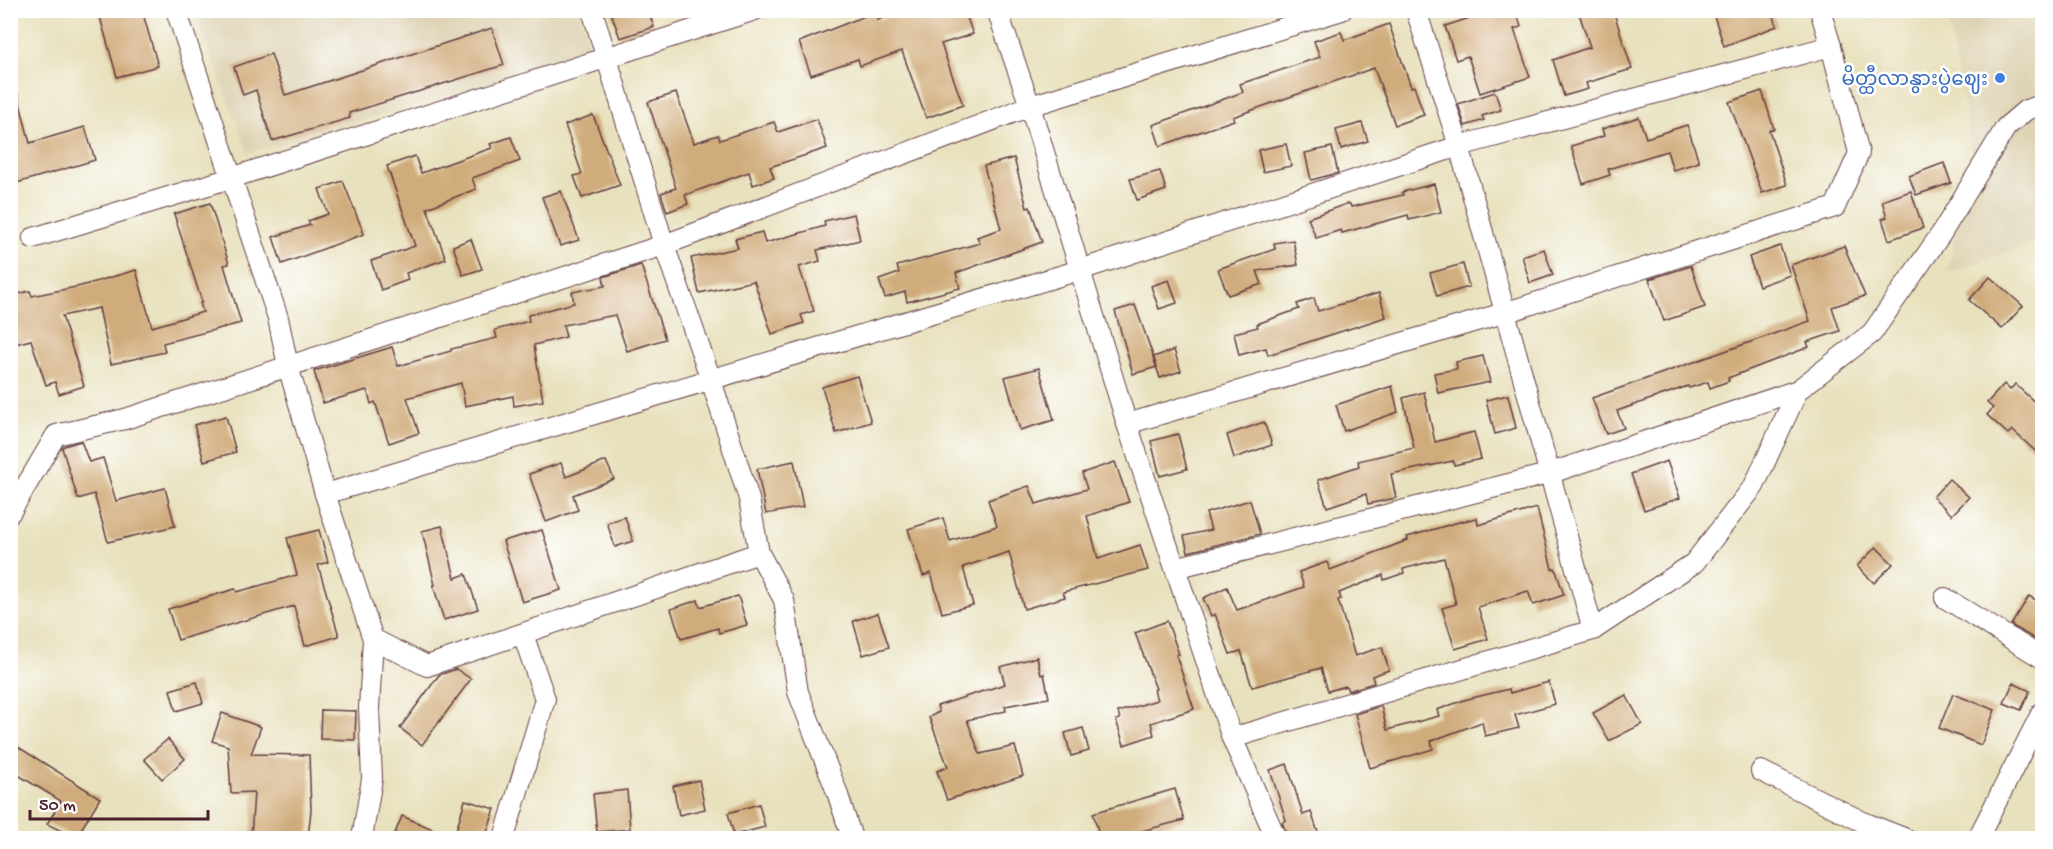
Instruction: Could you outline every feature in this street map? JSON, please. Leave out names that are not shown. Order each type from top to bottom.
[{"type":"street","points":[[176,10],[278,318],[288,366],[325,494],[373,639],[369,708],[372,779],[362,838]]},
{"type":"street","points":[[592,10],[664,245],[711,380],[748,499],[759,553],[784,600],[798,692],[837,792],[852,838]]},
{"type":"street","points":[[33,238],[231,178],[755,10]]},
{"type":"street","points":[[997,10],[1030,106],[1127,424],[1174,568],[1232,738],[1276,838]]},
{"type":"street","points":[[10,513],[56,435],[125,419],[664,245],[1030,106],[1342,10]]},
{"type":"street","points":[[1416,10],[1459,146],[1507,312],[1548,474],[1593,630]]},
{"type":"street","points":[[1127,424],[1507,312],[1835,207],[1859,153],[1820,10]]},
{"type":"street","points":[[325,494],[1080,270],[1459,146],[1831,46]]},
{"type":"street","points":[[1174,568],[1548,474],[1798,390],[1872,333],[1941,234],[2006,127],[2026,110],[2043,105]]},
{"type":"street","points":[[1232,738],[1593,630],[1694,563],[1754,486],[1798,390]]},
{"type":"street","points":[[373,639],[427,666],[759,553]]},
{"type":"street","points":[[1945,598],[2043,658]]},
{"type":"street","points":[[504,838],[545,699],[523,634]]},
{"type":"street","points":[[1978,838],[2043,712]]},
{"type":"street","points":[[1761,771],[1863,822],[1904,838]]},
{"type":"shaded area","points":[[194,11],[579,11],[591,55],[248,153]]},
{"type":"shaded area","name":"မိတ္ထီလာနွားပွဲဈေး","points":[[1946,11],[2042,11],[2042,239],[1948,273],[1971,145]]},
{"type":"building","points":[[98,10],[142,10],[158,66],[117,77]]},
{"type":"building","points":[[610,10],[648,10],[654,27],[620,38]]},
{"type":"building","points":[[905,10],[964,10],[973,34],[941,44],[963,105],[926,118],[902,51],[860,66],[858,59],[811,75],[799,42],[875,12],[878,20]]},
{"type":"building","points":[[1494,10],[1516,10],[1521,27],[1514,29],[1530,77],[1480,93],[1468,56],[1456,60],[1445,26]]},
{"type":"building","points":[[1578,10],[1613,10],[1632,69],[1586,83],[1588,89],[1564,96],[1553,60],[1590,47]]},
{"type":"building","points":[[1732,10],[1772,10],[1777,26],[1724,46],[1714,16]]},
{"type":"building","points":[[1389,24],[1411,87],[1414,86],[1424,115],[1395,125],[1374,68],[1233,117],[1234,120],[1160,146],[1153,125],[1243,92],[1240,84],[1320,57],[1314,41],[1341,32],[1344,40]]},
{"type":"building","points":[[492,28],[504,65],[349,113],[350,118],[272,141],[256,90],[243,95],[234,67],[271,54],[285,95]]},
{"type":"building","points":[[1762,91],[1774,129],[1769,130],[1787,185],[1762,193],[1729,102]]},
{"type":"building","points":[[17,92],[30,143],[85,127],[95,160],[10,185],[10,93]]},
{"type":"building","points":[[1495,92],[1501,110],[1482,116],[1484,120],[1465,126],[1458,104]]},
{"type":"building","points":[[676,93],[694,143],[718,135],[720,140],[774,122],[778,132],[817,119],[827,148],[770,167],[774,178],[753,185],[749,172],[685,195],[688,204],[667,212],[661,193],[676,188],[648,102]]},
{"type":"building","points":[[593,115],[620,185],[582,198],[574,176],[582,174],[565,125]]},
{"type":"building","points":[[1639,117],[1646,138],[1687,125],[1699,162],[1673,170],[1667,151],[1608,169],[1610,175],[1583,184],[1571,146],[1604,136],[1602,129]]},
{"type":"building","points":[[1362,123],[1368,141],[1341,149],[1336,130]]},
{"type":"building","points":[[511,137],[520,161],[472,178],[476,189],[427,208],[446,259],[406,273],[408,280],[381,290],[371,261],[415,246],[387,166],[415,156],[421,173],[492,148],[490,144]]},
{"type":"building","points":[[1286,144],[1291,166],[1263,172],[1258,150]]},
{"type":"building","points":[[1332,147],[1338,173],[1311,180],[1305,153]]},
{"type":"building","points":[[1014,158],[1027,208],[1030,207],[1042,242],[956,273],[960,288],[907,302],[905,292],[885,298],[879,280],[899,273],[897,266],[980,243],[977,237],[1001,229],[984,166]]},
{"type":"building","points":[[1944,163],[1951,183],[1916,195],[1909,176]]},
{"type":"building","points":[[1160,171],[1166,190],[1137,200],[1130,179]]},
{"type":"building","points":[[343,181],[364,234],[282,264],[273,237],[310,225],[308,221],[328,214],[319,189]]},
{"type":"building","points":[[1434,184],[1441,212],[1409,220],[1408,215],[1316,238],[1308,218],[1346,204],[1350,204],[1351,207],[1403,195],[1402,192]]},
{"type":"building","points":[[561,191],[579,240],[560,246],[542,197]]},
{"type":"building","points":[[1911,191],[1923,228],[1889,240],[1882,219],[1887,217],[1882,201]]},
{"type":"building","points":[[210,203],[229,264],[224,265],[241,323],[163,343],[165,352],[111,364],[99,308],[62,316],[84,386],[59,394],[55,382],[46,385],[31,340],[15,344],[10,328],[10,296],[30,291],[32,296],[81,286],[136,270],[152,327],[203,312],[200,303],[202,302],[174,214]]},
{"type":"building","points":[[854,214],[860,240],[817,250],[820,261],[799,267],[814,311],[801,315],[804,323],[772,334],[754,281],[699,293],[691,258],[738,248],[735,239],[762,232],[765,243],[825,226],[824,221]]},
{"type":"building","points":[[471,239],[482,269],[463,275],[453,246]]},
{"type":"building","points":[[1293,240],[1298,265],[1257,271],[1262,284],[1228,295],[1218,269],[1275,249],[1274,243]]},
{"type":"building","points":[[1780,246],[1790,275],[1759,286],[1749,257]]},
{"type":"building","points":[[1844,246],[1865,296],[1832,307],[1840,331],[1807,342],[1809,347],[1728,378],[1729,381],[1710,388],[1708,382],[1689,388],[1688,386],[1617,411],[1624,428],[1606,434],[1592,398],[1810,321],[1791,265]]},
{"type":"building","points":[[1544,249],[1553,275],[1530,283],[1522,256]]},
{"type":"building","points":[[1463,264],[1469,287],[1437,296],[1430,273]]},
{"type":"building","points":[[641,265],[665,339],[627,351],[615,315],[563,325],[566,337],[534,345],[543,401],[514,406],[513,396],[465,406],[461,383],[407,398],[419,433],[389,443],[375,402],[371,404],[367,390],[323,403],[314,371],[392,347],[398,366],[451,351],[451,349],[497,338],[495,330],[529,321],[528,315],[574,303],[572,292],[605,286],[603,277]]},
{"type":"building","points":[[1691,266],[1705,307],[1664,321],[1649,279]]},
{"type":"building","points":[[1990,277],[2023,306],[2002,329],[1969,300]]},
{"type":"building","points":[[1169,280],[1177,303],[1159,309],[1151,286]]},
{"type":"building","points":[[1379,293],[1386,317],[1268,355],[1266,348],[1239,355],[1234,333],[1258,327],[1257,324],[1299,309],[1297,304],[1314,298],[1318,311]]},
{"type":"building","points":[[1135,305],[1157,367],[1133,374],[1115,311]]},
{"type":"building","points":[[1174,350],[1181,371],[1160,378],[1153,357]]},
{"type":"building","points":[[1483,356],[1490,382],[1438,393],[1434,373],[1457,369],[1456,362]]},
{"type":"building","points":[[1039,368],[1054,420],[1020,430],[1005,377]]},
{"type":"building","points":[[857,376],[871,422],[836,433],[822,387]]},
{"type":"building","points":[[2004,384],[2010,390],[2015,384],[2043,410],[2043,458],[2012,430],[2008,434],[1987,415],[1993,408],[1987,403]]},
{"type":"building","points":[[1392,386],[1398,412],[1344,431],[1336,405]]},
{"type":"building","points":[[1424,392],[1435,442],[1474,432],[1481,459],[1454,465],[1453,461],[1391,474],[1396,498],[1368,504],[1366,494],[1327,507],[1318,480],[1359,466],[1358,461],[1414,448],[1403,398]]},
{"type":"building","points":[[1508,395],[1516,428],[1495,434],[1486,400]]},
{"type":"building","points":[[226,416],[236,452],[204,461],[194,425]]},
{"type":"building","points":[[1264,422],[1272,445],[1234,458],[1227,435]]},
{"type":"building","points":[[1178,434],[1187,469],[1160,476],[1151,441]]},
{"type":"building","points":[[81,441],[89,462],[103,458],[116,501],[165,488],[175,526],[108,542],[94,494],[78,499],[62,448]]},
{"type":"building","points":[[606,461],[614,479],[573,495],[578,510],[546,522],[529,474],[561,463],[566,477]]},
{"type":"building","points":[[794,461],[803,507],[766,514],[757,469]]},
{"type":"building","points":[[1667,461],[1680,498],[1644,510],[1631,474]]},
{"type":"building","points":[[1115,462],[1129,502],[1087,516],[1098,559],[1140,545],[1148,570],[1063,592],[1065,597],[1024,609],[1009,552],[963,567],[973,605],[942,613],[931,573],[923,576],[908,529],[943,518],[950,541],[997,526],[988,500],[1029,486],[1036,504],[1087,489],[1082,473]]},
{"type":"building","points":[[1949,479],[1969,497],[1952,515],[1933,497]]},
{"type":"building","points":[[1250,500],[1260,534],[1188,552],[1184,536],[1211,530],[1206,513]]},
{"type":"building","points":[[1537,508],[1552,569],[1555,568],[1564,595],[1533,605],[1528,591],[1478,607],[1488,639],[1455,649],[1442,608],[1456,604],[1444,558],[1403,569],[1404,573],[1384,580],[1383,575],[1339,593],[1341,599],[1338,600],[1355,656],[1382,647],[1389,670],[1372,676],[1374,683],[1348,691],[1346,686],[1328,691],[1321,668],[1252,687],[1241,651],[1230,654],[1215,614],[1211,616],[1203,598],[1227,587],[1237,610],[1304,587],[1299,572],[1327,562],[1330,570],[1408,540],[1407,537],[1477,518],[1478,525]]},
{"type":"building","points":[[625,517],[633,541],[615,547],[607,523]]},
{"type":"building","points":[[442,526],[455,578],[466,574],[478,609],[444,620],[433,585],[435,585],[422,531]]},
{"type":"building","points":[[319,530],[328,562],[318,565],[339,636],[305,646],[294,606],[178,640],[168,609],[235,589],[237,592],[297,575],[287,538]]},
{"type":"building","points":[[542,530],[561,590],[522,602],[503,541]]},
{"type":"building","points":[[1876,547],[1893,564],[1874,583],[1857,566]]},
{"type":"building","points":[[738,596],[747,625],[719,633],[718,628],[681,639],[671,609],[698,600],[700,607]]},
{"type":"building","points":[[2029,596],[2043,604],[2043,644],[2011,625]]},
{"type":"building","points":[[878,613],[889,647],[863,655],[853,621]]},
{"type":"building","points":[[1167,621],[1194,709],[1151,723],[1154,735],[1124,745],[1116,720],[1120,719],[1118,712],[1157,700],[1154,690],[1156,689],[1135,633]]},
{"type":"building","points":[[1037,657],[1041,675],[1044,674],[1049,698],[1005,706],[1006,711],[967,720],[980,754],[1015,746],[1023,776],[947,800],[937,771],[948,767],[929,717],[939,712],[937,706],[1005,684],[1000,667]]},
{"type":"building","points":[[456,669],[471,679],[422,745],[400,728],[439,675]]},
{"type":"building","points":[[197,682],[203,703],[176,711],[170,690]]},
{"type":"building","points":[[1549,682],[1555,704],[1515,715],[1519,728],[1485,736],[1482,722],[1431,741],[1433,749],[1370,768],[1355,714],[1381,706],[1387,730],[1439,716],[1437,710],[1464,700],[1509,689],[1510,693]]},
{"type":"building","points":[[2013,683],[2030,691],[2021,710],[2004,703]]},
{"type":"building","points":[[1953,694],[1995,710],[1981,745],[1939,728]]},
{"type":"building","points":[[1626,695],[1642,724],[1609,741],[1593,713]]},
{"type":"building","points":[[321,710],[356,711],[355,740],[320,739]]},
{"type":"building","points":[[222,713],[261,727],[251,754],[309,755],[311,810],[308,838],[251,838],[254,792],[231,793],[228,746],[212,741]]},
{"type":"building","points":[[1083,728],[1089,751],[1071,756],[1065,733]]},
{"type":"building","points":[[168,739],[185,759],[162,779],[144,759]]},
{"type":"building","points":[[10,742],[100,798],[76,838],[47,824],[61,801],[10,770]]},
{"type":"building","points":[[1287,764],[1303,815],[1311,812],[1320,838],[1288,838],[1282,822],[1286,820],[1270,770]]},
{"type":"building","points":[[699,780],[705,809],[679,815],[673,786]]},
{"type":"building","points":[[1175,789],[1184,820],[1134,833],[1136,838],[1100,838],[1093,813]]},
{"type":"building","points":[[627,790],[630,829],[597,832],[593,794]]},
{"type":"building","points":[[465,800],[495,809],[485,838],[454,838]]},
{"type":"building","points":[[759,804],[765,827],[734,835],[728,813]]},
{"type":"building","points":[[402,816],[454,838],[393,838]]},
{"type":"place","name":"မိတ္ထီလာနွားပွဲဈေး","points":[[2000,78]]}]
